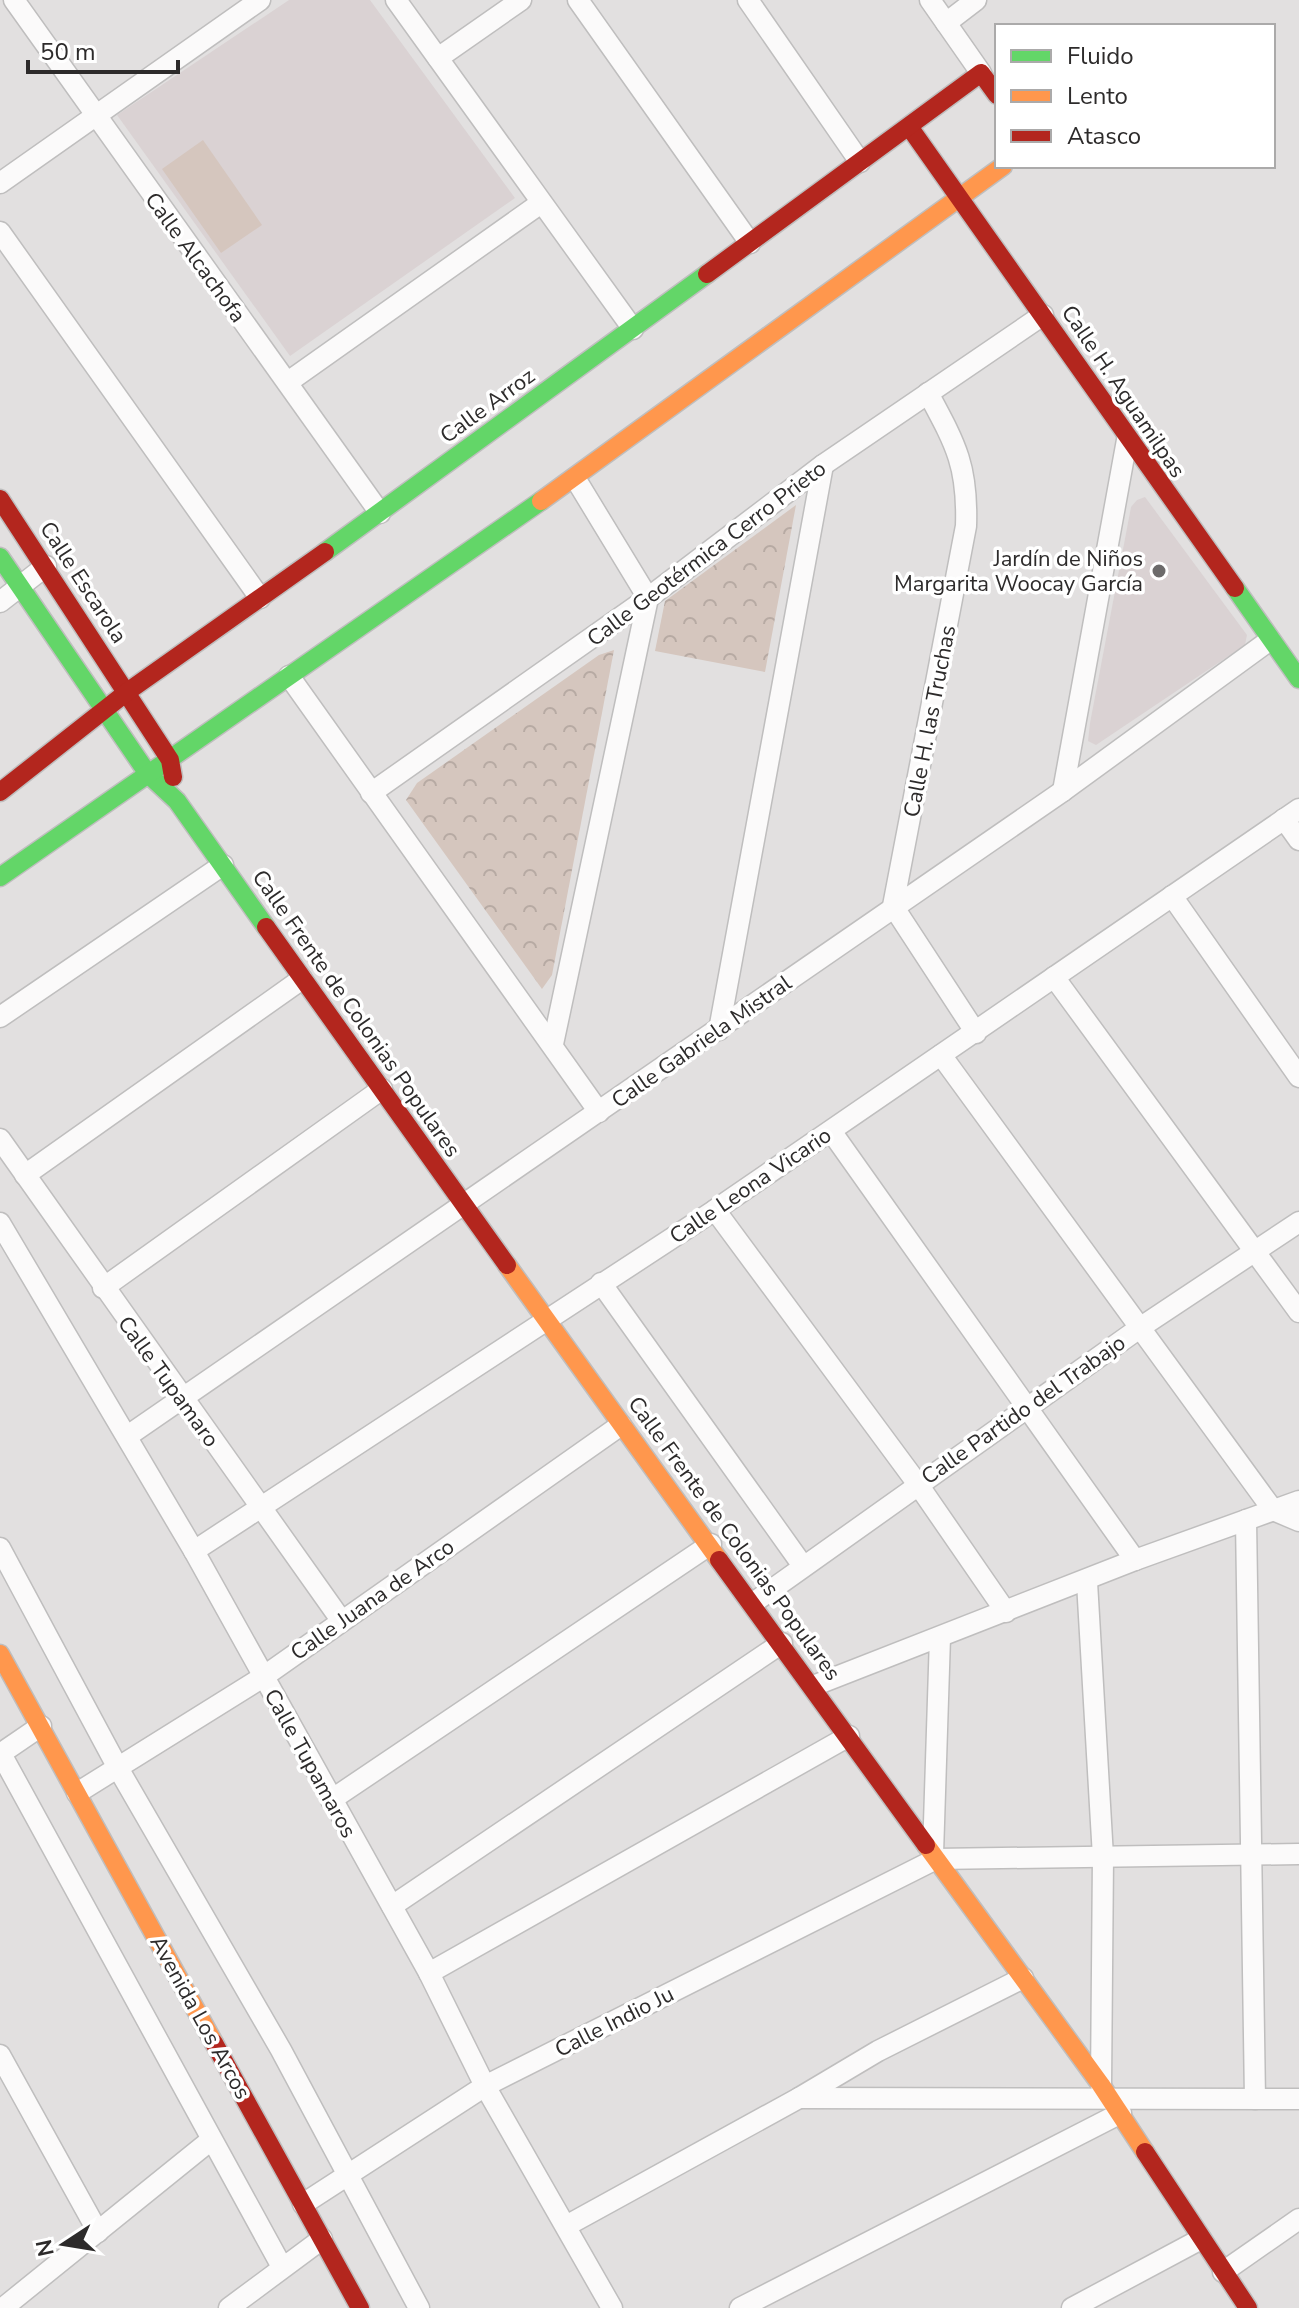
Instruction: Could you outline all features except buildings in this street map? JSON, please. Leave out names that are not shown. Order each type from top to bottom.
[{"type":"street","name":"Calle Alcachofa","points":[[14,0],[94,117],[380,513]]},
{"type":"street","points":[[0,183],[260,0]]},
{"type":"street","points":[[396,0],[633,329]]},
{"type":"street","points":[[438,58],[521,0]]},
{"type":"street","points":[[578,0],[750,243]]},
{"type":"street","points":[[748,0],[860,162]]},
{"type":"street","points":[[930,0],[995,92]]},
{"type":"street","points":[[946,23],[976,0]]},
{"type":"street","name":"Calle Arroz","points":[[0,792],[127,692],[380,513],[910,128],[981,73]]},
{"type":"street","name":"Calle H. Aguamilpas","points":[[910,128],[1043,315],[1127,440],[1299,679]]},
{"type":"street","points":[[0,877],[575,478],[961,200],[1001,168]]},
{"type":"street","points":[[288,382],[541,203]]},
{"type":"street","points":[[0,232],[260,598]]},
{"type":"street","name":"Calle Geotérmica Cerro Prieto","points":[[371,793],[648,598],[823,465],[1043,315]]},
{"type":"street","name":"Calle H. las Truchas","points":[[893,906],[966,526],[968,488],[962,461],[928,393]]},
{"type":"street","points":[[1063,791],[1127,440]]},
{"type":"street","points":[[719,1030],[823,465]]},
{"type":"street","points":[[553,1044],[648,598],[575,478]]},
{"type":"street","name":"Calle Escarola","points":[[0,499],[127,692]]},
{"type":"street","points":[[0,557],[105,709]]},
{"type":"street","points":[[0,602],[46,566]]},
{"type":"street","name":"Calle Gabriela Mistral","points":[[129,1435],[1063,791],[1270,640]]},
{"type":"street","points":[[289,676],[599,1112]]},
{"type":"street","name":"Calle Frente de Colonias Populares","points":[[127,692],[170,760],[177,801]]},
{"type":"street","name":"Calle Frente de Colonias Populares","points":[[105,709],[148,774],[177,801],[621,1425],[711,1544],[1112,2100],[1248,2308]]},
{"type":"street","points":[[1292,814],[1299,840]]},
{"type":"street","name":"Calle Leona Vicario","points":[[194,1551],[547,1317],[715,1210],[1292,814]]},
{"type":"street","points":[[0,1017],[223,865]]},
{"type":"street","points":[[1172,896],[1299,1077]]},
{"type":"street","points":[[893,906],[976,1033]]},
{"type":"street","points":[[1054,977],[1299,1312]]},
{"type":"street","points":[[25,1175],[302,979]]},
{"type":"street","points":[[941,1055],[1273,1510]]},
{"type":"street","points":[[103,1288],[382,1089]]},
{"type":"street","points":[[831,1131],[1135,1560]]},
{"type":"street","name":"Calle Tupamaro","points":[[0,1139],[182,1400],[341,1620]]},
{"type":"street","points":[[715,1210],[917,1483],[1006,1612]]},
{"type":"street","name":"Calle Partido del Trabajo","points":[[753,1603],[1027,1406],[1299,1222]]},
{"type":"street","name":"Calle Tupamaros","points":[[0,1223],[129,1435],[429,1973],[485,2086],[612,2308]]},
{"type":"street","points":[[601,1283],[803,1566]]},
{"type":"street","name":"Calle Juana de Arco","points":[[77,1793],[263,1677],[621,1425]]},
{"type":"street","points":[[813,1686],[1087,1582],[1135,1560],[1273,1510],[1298,1506]]},
{"type":"street","points":[[1246,1520],[1255,2099]]},
{"type":"street","points":[[331,1800],[711,1544]]},
{"type":"street","points":[[0,1548],[118,1768],[281,2050],[419,2308]]},
{"type":"street","points":[[1087,1582],[1103,1857],[1112,2100]]},
{"type":"street","points":[[940,1637],[934,1857],[1299,1854]]},
{"type":"street","points":[[392,1906],[782,1643]]},
{"type":"street","name":"Avenida Los Arcos","points":[[0,1654],[360,2308]]},
{"type":"street","points":[[41,1726],[0,1753],[282,2267]]},
{"type":"street","points":[[429,1973],[849,1736]]},
{"type":"street","name":"Calle Indio Ju","points":[[303,2204],[485,2086],[934,1857]]},
{"type":"street","points":[[566,2226],[878,2051],[1023,1978]]},
{"type":"street","points":[[0,2055],[98,2232]]},
{"type":"street","points":[[799,2098],[1299,2099]]},
{"type":"street","points":[[740,2308],[1112,2100]]},
{"type":"street","points":[[3,2308],[211,2140]]},
{"type":"street","points":[[1223,2272],[1299,2219]]},
{"type":"street","points":[[229,2308],[322,2239]]},
{"type":"street","points":[[1072,2308],[1201,2239]]},
{"type":"shaded area","points":[[289,0],[370,0],[515,198],[290,356],[117,115]]},
{"type":"shaded area","name":"Jardín de Niños Margarita Woocay García","points":[[1145,497],[1247,635],[1245,645],[1096,745],[1088,741],[1090,723],[1131,507]]},
{"type":"green space","points":[[203,140],[262,225],[221,253],[162,169]]},
{"type":"green space","points":[[796,505],[765,672],[655,651],[665,601]]},
{"type":"green space","points":[[614,650],[552,975],[542,989],[406,800],[417,783],[599,655]]},
{"type":"traffic: fast","points":[[325,552],[707,274]]},
{"type":"traffic: fast","points":[[0,877],[541,501]]},
{"type":"traffic: fast","points":[[0,557],[148,774],[177,801],[266,927]]},
{"type":"traffic: fast","points":[[1235,588],[1299,679]]},
{"type":"traffic: slow","points":[[541,501],[1000,168]]},
{"type":"traffic: slow","points":[[507,1265],[719,1560]]},
{"type":"traffic: slow","points":[[0,1654],[214,2043]]},
{"type":"traffic: slow","points":[[926,1845],[1101,2085],[1145,2152]]},
{"type":"traffic: jam","points":[[707,274],[981,73],[995,92]]},
{"type":"traffic: jam","points":[[910,128],[1235,588]]},
{"type":"traffic: jam","points":[[0,499],[170,760],[173,777]]},
{"type":"traffic: jam","points":[[0,792],[127,692],[325,552]]},
{"type":"traffic: jam","points":[[266,927],[507,1265]]},
{"type":"traffic: jam","points":[[719,1560],[926,1845]]},
{"type":"traffic: jam","points":[[214,2043],[360,2308]]},
{"type":"traffic: jam","points":[[1145,2152],[1248,2308]]},
{"type":"place","name":"Jardín de Niños Margarita Woocay García","points":[[1159,571]]}]
